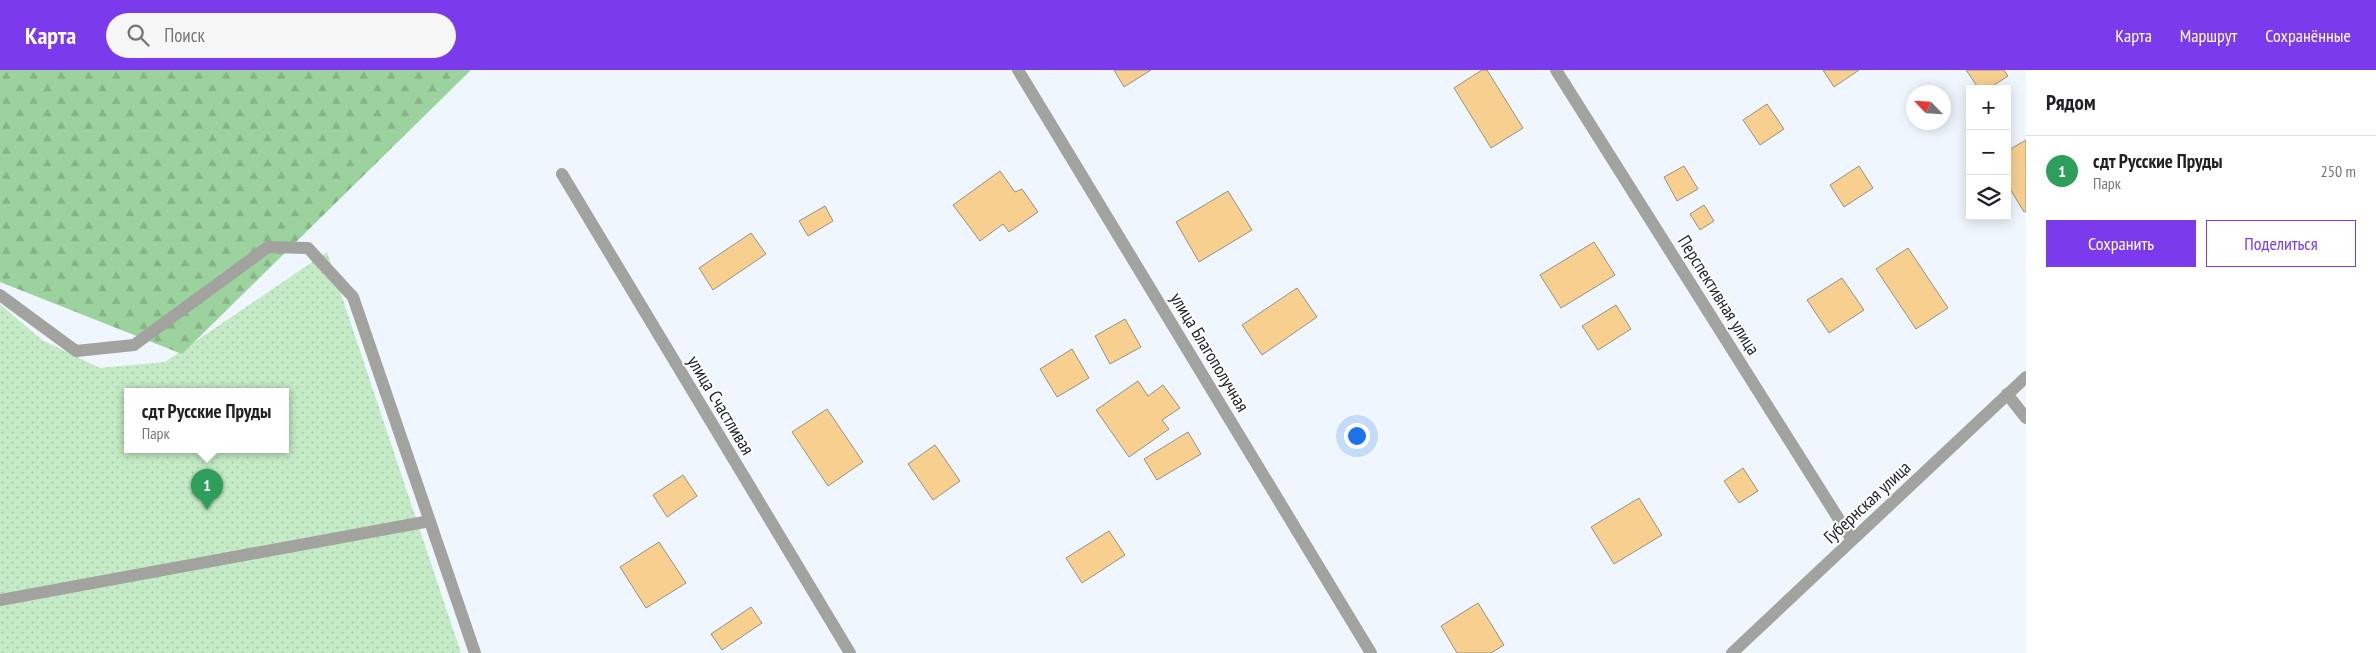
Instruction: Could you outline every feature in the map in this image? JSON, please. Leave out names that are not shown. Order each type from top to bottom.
[{"type":"street","name":"улица Благополучная","points":[[1018,70],[1371,653]]},
{"type":"street","name":"Перспективная улица","points":[[1556,70],[1852,540]]},
{"type":"street","name":"улица Счастливая","points":[[562,174],[850,653]]},
{"type":"street","points":[[0,295],[76,351],[134,344],[268,248],[308,248],[353,297],[475,653]]},
{"type":"street","name":"Губернская улица","points":[[1732,653],[2026,377]]},
{"type":"street","points":[[2008,394],[2026,418]]},
{"type":"street","points":[[0,600],[430,521]]},
{"type":"green space","points":[[0,70],[471,70],[182,354],[0,282]]},
{"type":"green space","points":[[327,252],[461,653],[0,653],[0,304],[42,340],[100,368],[165,362]]},
{"type":"building","points":[[1114,70],[1151,70],[1124,87]]},
{"type":"building","points":[[1482,70],[1487,70],[1523,128],[1491,148],[1454,88]]},
{"type":"building","points":[[1823,70],[1859,70],[1834,87]]},
{"type":"building","points":[[1966,70],[2004,70],[2008,76],[1994,85],[1976,85]]},
{"type":"building","points":[[1767,104],[1784,129],[1760,145],[1743,120]]},
{"type":"building","points":[[2026,140],[2026,211],[2024,212],[2011,191],[2011,149]]},
{"type":"building","points":[[1684,166],[1698,189],[1677,201],[1664,177]]},
{"type":"building","points":[[1859,166],[1873,188],[1844,207],[1830,185]]},
{"type":"building","points":[[1000,171],[1015,192],[1022,189],[1038,212],[1009,232],[1003,224],[980,241],[953,205]]},
{"type":"building","points":[[1228,191],[1252,230],[1199,262],[1176,222]]},
{"type":"building","points":[[1704,205],[1714,221],[1700,230],[1690,214]]},
{"type":"building","points":[[825,206],[833,221],[808,236],[799,221]]},
{"type":"building","points":[[751,233],[766,254],[713,290],[699,268]]},
{"type":"building","points":[[1594,242],[1615,275],[1561,308],[1540,275]]},
{"type":"building","points":[[1908,248],[1948,308],[1916,329],[1876,269]]},
{"type":"building","points":[[1842,278],[1864,310],[1829,333],[1807,300]]},
{"type":"building","points":[[1297,288],[1317,317],[1262,355],[1242,325]]},
{"type":"building","points":[[1616,305],[1631,329],[1598,350],[1582,326]]},
{"type":"building","points":[[1125,319],[1141,347],[1110,364],[1095,336]]},
{"type":"building","points":[[1072,349],[1089,378],[1057,397],[1040,369]]},
{"type":"building","points":[[1138,381],[1148,396],[1163,385],[1180,408],[1162,420],[1169,429],[1129,457],[1096,410]]},
{"type":"building","points":[[827,409],[863,462],[828,486],[792,432]]},
{"type":"building","points":[[1188,432],[1201,454],[1157,480],[1144,459]]},
{"type":"building","points":[[935,445],[960,481],[933,500],[908,464]]},
{"type":"building","points":[[1743,468],[1758,491],[1739,503],[1724,481]]},
{"type":"building","points":[[683,475],[697,496],[667,517],[653,495]]},
{"type":"building","points":[[1639,498],[1662,535],[1614,564],[1591,527]]},
{"type":"building","points":[[1109,531],[1125,555],[1082,583],[1066,558]]},
{"type":"building","points":[[659,542],[686,583],[646,608],[620,567]]},
{"type":"building","points":[[1478,603],[1504,645],[1491,653],[1457,653],[1441,626]]},
{"type":"building","points":[[751,607],[762,623],[722,650],[711,634]]},
{"type":"place","name":"сдт Русские Пруды","points":[[207,510]]}]
